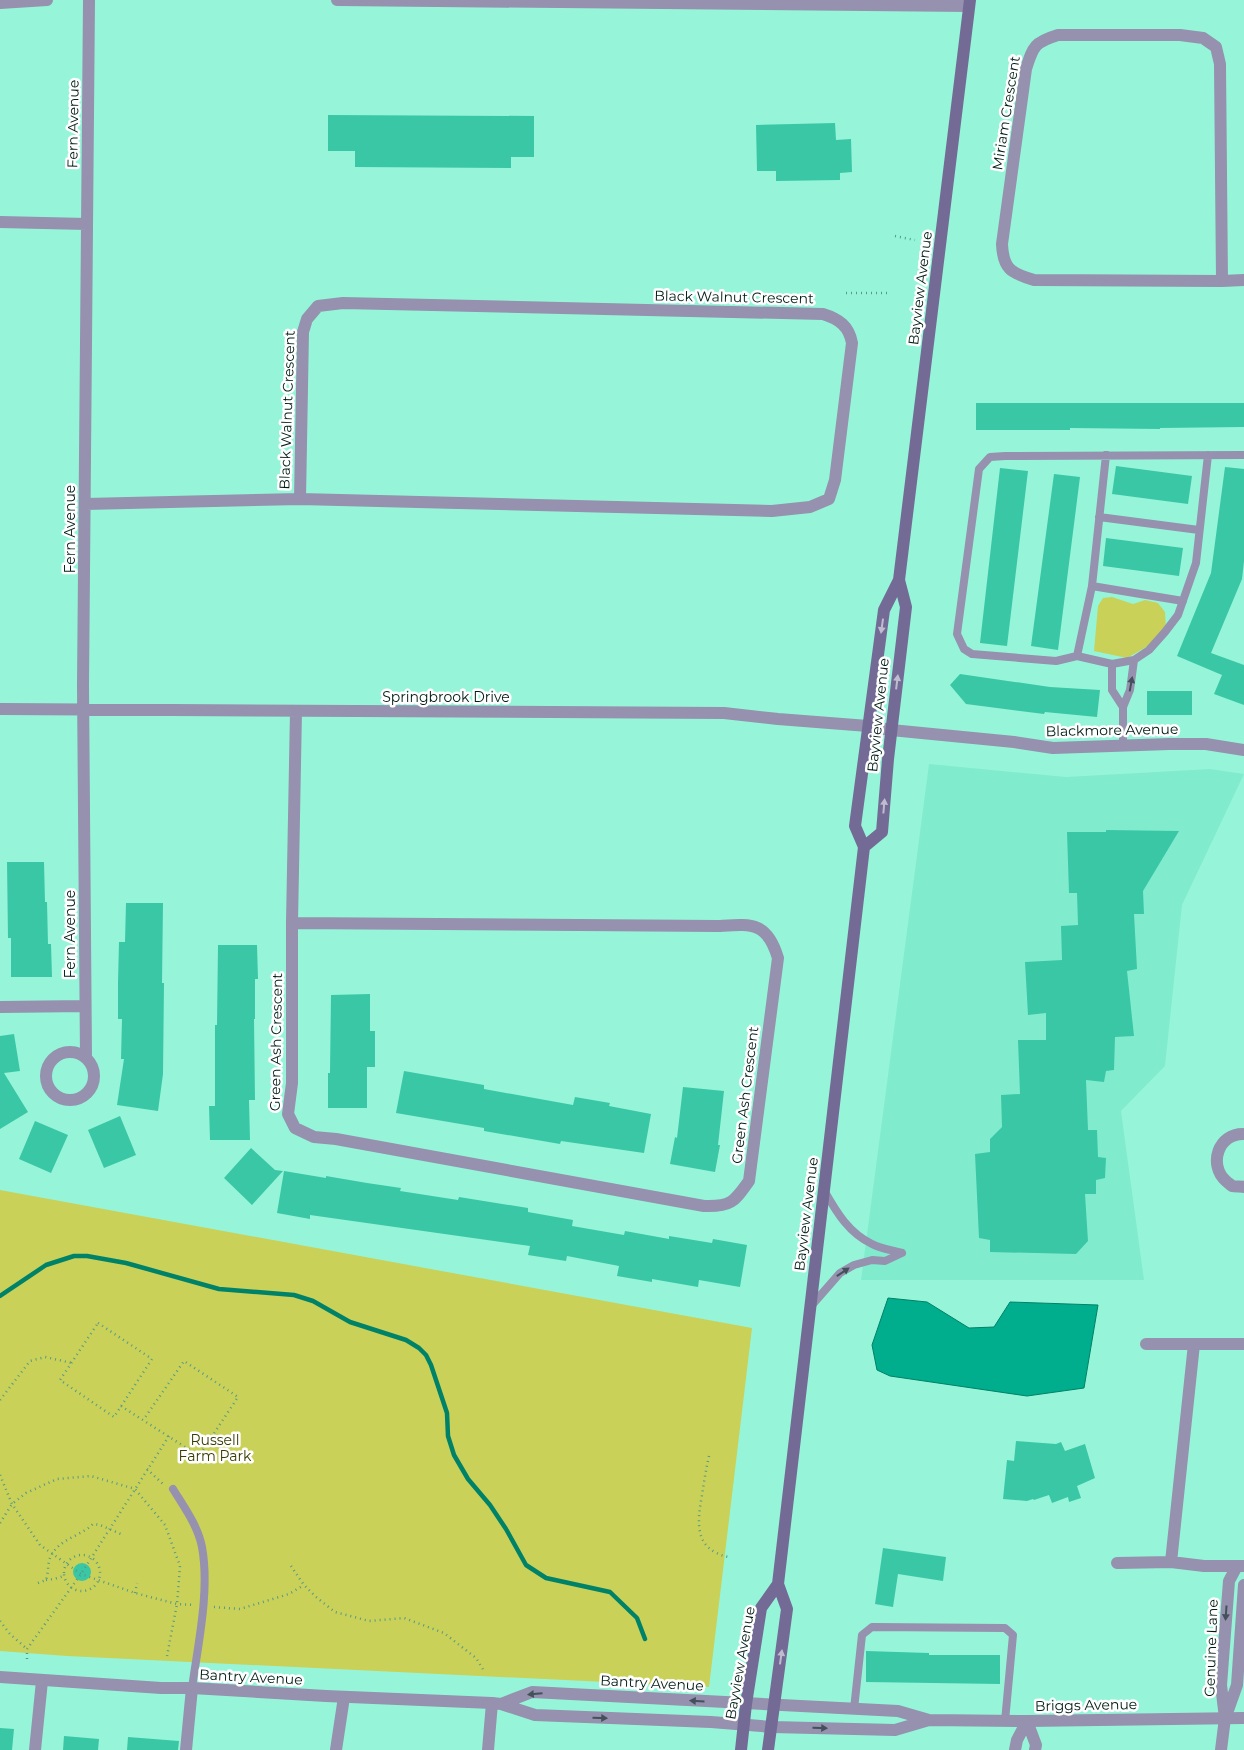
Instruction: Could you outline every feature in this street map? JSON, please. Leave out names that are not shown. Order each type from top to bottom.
[{"type":"main road","name":"Bayview Avenue","points":[[768,1750],[787,1609],[778,1584],[864,847],[855,826],[884,610],[899,580],[970,3]]},
{"type":"main road","name":"Bayview Avenue","points":[[864,847],[882,832],[906,606],[899,580]]},
{"type":"main road","name":"Bayview Avenue","points":[[742,1750],[746,1704],[762,1608],[778,1584]]},
{"type":"street","points":[[0,3],[46,0]]},
{"type":"street","name":"Fern Avenue","points":[[86,1058],[83,710],[89,0]]},
{"type":"street","points":[[337,0],[970,3]]},
{"type":"street","name":"Miriam Crescent","points":[[1222,281],[1220,64],[1216,47],[1203,38],[1180,35],[1058,35],[1043,39],[1032,50],[1026,69],[1002,244],[1002,256],[1006,266],[1018,274],[1034,280],[1222,281],[1244,280]]},
{"type":"street","points":[[0,222],[87,224]]},
{"type":"street","name":"Black Walnut Crescent","points":[[85,504],[300,499],[772,511],[810,507],[829,499],[835,480],[852,342],[850,332],[836,318],[823,314],[343,303],[318,306],[307,319],[303,332],[300,499]]},
{"type":"street","name":"Springbrook Drive","points":[[0,709],[724,713],[868,726],[892,730]]},
{"type":"street","name":"Green Ash Crescent","points":[[292,924],[742,925],[761,929],[773,942],[778,958],[749,1181],[736,1200],[721,1207],[704,1206],[336,1139],[314,1137],[295,1128],[288,1114],[292,1083],[292,924],[296,711]]},
{"type":"street","name":"Blackmore Avenue","points":[[892,730],[1052,748],[1206,744],[1244,750]]},
{"type":"street","points":[[0,1007],[85,1006]]},
{"type":"street","points":[[1244,1134],[1231,1136],[1221,1144],[1216,1160],[1219,1175],[1231,1186],[1244,1187]]},
{"type":"street","points":[[1146,1344],[1244,1344]]},
{"type":"street","points":[[1171,1562],[1194,1344]]},
{"type":"street","points":[[1117,1564],[1171,1562],[1204,1566],[1240,1566]]},
{"type":"street","name":"Genuine Lane","points":[[1225,1718],[1237,1685],[1244,1584],[1240,1566]]},
{"type":"street","name":"Genuine Lane","points":[[1225,1718],[1221,1685],[1229,1581],[1240,1566]]},
{"type":"street","name":"Bantry Avenue","points":[[0,1677],[161,1688],[496,1704],[535,1715],[711,1722],[772,1727]]},
{"type":"street","points":[[35,1750],[42,1681]]},
{"type":"street","points":[[186,1750],[192,1688]]},
{"type":"street","name":"Bantry Avenue","points":[[496,1704],[532,1692],[774,1705]]},
{"type":"street","points":[[336,1750],[344,1697]]},
{"type":"street","points":[[488,1750],[496,1704]]},
{"type":"street","name":"Briggs Avenue","points":[[774,1705],[898,1711],[929,1720],[1027,1721],[1244,1718]]},
{"type":"street","points":[[1222,1750],[1225,1718]]},
{"type":"street","name":"Briggs Avenue","points":[[772,1727],[895,1730],[929,1720]]},
{"type":"street","points":[[1015,1750],[1017,1740],[1027,1721]]},
{"type":"street","points":[[1027,1721],[1036,1745],[1035,1750]]},
{"type":"lane","points":[[1208,455],[1196,563],[1178,615],[1149,650],[1134,660],[1112,664],[1077,656],[1056,661],[972,654],[964,649],[957,634],[979,469],[990,457],[1208,455],[1244,455]]},
{"type":"lane","points":[[1077,656],[1092,586],[1106,456]]},
{"type":"lane","points":[[1099,517],[1200,530]]},
{"type":"lane","points":[[1092,586],[1183,601]]},
{"type":"lane","points":[[1123,745],[1123,707],[1130,690],[1134,660]]},
{"type":"lane","points":[[1112,664],[1112,690],[1123,707]]},
{"type":"lane","points":[[810,1307],[840,1272],[854,1265],[872,1260],[885,1261],[902,1253],[874,1245],[859,1237],[839,1217],[824,1191]]},
{"type":"lane","points":[[170,1488],[196,1530],[202,1546],[203,1606],[192,1688]]},
{"type":"lane","points":[[854,1709],[862,1635],[872,1627],[1005,1628],[1013,1635],[1005,1721]]},
{"type":"path","points":[[896,236],[915,240]]},
{"type":"path","points":[[846,293],[888,293]]},
{"type":"path","points":[[98,1323],[152,1359],[114,1417],[60,1380],[72,1363],[98,1323]]},
{"type":"path","points":[[0,1400],[30,1361],[45,1357],[72,1363]]},
{"type":"path","points":[[121,1406],[144,1419],[198,1456],[238,1396],[184,1361],[144,1419]]},
{"type":"path","points":[[26,1659],[27,1649],[81,1574],[169,1436]]},
{"type":"path","points":[[709,1456],[697,1521],[702,1540],[718,1555],[728,1558]]},
{"type":"path","points":[[147,1469],[170,1488]]},
{"type":"path","points":[[0,1475],[12,1504],[40,1544],[81,1574],[135,1593],[176,1604],[240,1609],[289,1594],[304,1585]]},
{"type":"path","points":[[0,1523],[12,1504],[26,1493],[57,1479],[92,1476],[135,1489],[166,1525],[180,1566],[167,1656]]},
{"type":"path","points":[[46,1580],[48,1562],[52,1553],[59,1546],[93,1524],[123,1535]]},
{"type":"path","points":[[80,1555],[91,1558],[100,1570],[98,1580],[92,1588],[76,1590],[68,1584],[64,1576],[66,1563],[80,1555]]},
{"type":"path","points":[[291,1566],[316,1598],[336,1612],[369,1622],[404,1618],[444,1633],[476,1658],[484,1672]]},
{"type":"path","points":[[38,1583],[64,1576]]},
{"type":"path","points":[[135,1593],[137,1583]]},
{"type":"path","points":[[0,1621],[10,1634],[27,1649]]},
{"type":"shaded area","points":[[929,764],[1066,777],[1210,769],[1244,774],[1182,905],[1165,1066],[1121,1111],[1144,1280],[861,1280]]},
{"type":"shaded area","points":[[888,1298],[927,1302],[969,1328],[994,1327],[1010,1302],[1098,1305],[1084,1388],[1027,1396],[890,1376],[877,1370],[872,1345]]},
{"type":"green space","points":[[1112,597],[1133,604],[1145,600],[1158,603],[1165,612],[1166,629],[1148,646],[1127,658],[1094,651],[1098,606],[1103,598]]},
{"type":"green space","name":"Russell Farm Park","points":[[0,1190],[752,1328],[709,1687],[67,1656],[0,1651]]},
{"type":"building","points":[[328,115],[534,116],[534,157],[511,157],[511,168],[355,167],[355,151],[328,151]]},
{"type":"building","points":[[835,123],[836,140],[851,139],[852,172],[840,173],[840,180],[776,181],[776,171],[757,171],[756,125]]},
{"type":"building","points":[[976,403],[1244,403],[1244,427],[976,430]]},
{"type":"building","points":[[1116,466],[1192,476],[1188,504],[1112,494]]},
{"type":"building","points":[[1225,467],[1244,469],[1244,561],[1242,579],[1211,653],[1244,665],[1244,705],[1214,694],[1222,675],[1177,656],[1211,573]]},
{"type":"building","points":[[1000,468],[1028,471],[1007,646],[980,643]]},
{"type":"building","points":[[1054,474],[1080,477],[1058,650],[1031,646]]},
{"type":"building","points":[[1106,538],[1183,548],[1179,576],[1103,566]]},
{"type":"building","points":[[960,674],[1050,687],[1100,690],[1097,717],[1045,712],[1044,714],[966,704],[950,685]]},
{"type":"building","points":[[1147,691],[1192,691],[1192,715],[1147,715]]},
{"type":"building","points":[[1106,830],[1179,831],[1143,891],[1144,914],[1134,914],[1137,969],[1127,971],[1134,1036],[1115,1037],[1114,1070],[1106,1071],[1104,1082],[1086,1080],[1088,1130],[1097,1130],[1098,1157],[1106,1158],[1105,1178],[1096,1180],[1096,1194],[1085,1194],[1088,1241],[1076,1254],[990,1252],[990,1240],[979,1238],[975,1154],[990,1152],[990,1139],[1002,1127],[1001,1095],[1020,1094],[1018,1040],[1046,1040],[1046,1013],[1028,1015],[1025,962],[1062,960],[1061,926],[1078,925],[1077,893],[1069,893],[1067,832],[1106,832]]},
{"type":"building","points":[[7,862],[44,862],[45,902],[47,902],[48,944],[51,944],[52,977],[11,977],[11,938],[8,938]]},
{"type":"building","points":[[126,903],[163,903],[163,1074],[158,1111],[117,1105],[124,1059],[121,1059],[122,1019],[118,1019],[119,942],[125,942]]},
{"type":"building","points":[[218,945],[257,945],[258,979],[255,979],[254,1019],[255,1100],[249,1100],[250,1140],[210,1140],[209,1106],[215,1106],[215,1025],[217,1025]]},
{"type":"building","points":[[370,994],[370,1031],[375,1031],[375,1067],[367,1067],[367,1108],[328,1108],[331,995]]},
{"type":"building","points":[[14,1034],[20,1071],[4,1073],[28,1112],[0,1129],[0,1036]]},
{"type":"building","points":[[404,1071],[484,1085],[484,1089],[573,1105],[575,1097],[610,1103],[609,1106],[651,1114],[644,1153],[561,1141],[560,1144],[484,1131],[484,1128],[396,1113]]},
{"type":"building","points":[[683,1087],[724,1091],[718,1145],[720,1145],[715,1172],[670,1164],[675,1137],[677,1138]]},
{"type":"building","points":[[120,1116],[136,1155],[104,1168],[88,1130]]},
{"type":"building","points":[[35,1121],[68,1135],[51,1173],[19,1159]]},
{"type":"building","points":[[251,1148],[275,1170],[283,1171],[252,1205],[224,1178]]},
{"type":"building","points":[[284,1171],[401,1188],[400,1191],[458,1200],[459,1197],[528,1208],[528,1212],[573,1220],[572,1226],[624,1235],[625,1231],[669,1239],[669,1236],[712,1243],[713,1239],[747,1245],[740,1287],[699,1280],[698,1287],[652,1279],[652,1282],[617,1276],[619,1266],[567,1256],[566,1261],[528,1255],[530,1246],[310,1215],[310,1219],[277,1213]]},
{"type":"building","points":[[1016,1441],[1056,1444],[1061,1442],[1065,1451],[1085,1444],[1095,1478],[1077,1486],[1081,1498],[1069,1502],[1068,1497],[1052,1503],[1049,1495],[1027,1501],[1003,1499],[1007,1460],[1014,1461]]},
{"type":"building","points":[[883,1548],[946,1557],[943,1581],[898,1574],[893,1607],[875,1604]]},
{"type":"building","points":[[78,1563],[86,1563],[91,1568],[89,1579],[78,1581],[73,1576],[73,1568]]},
{"type":"building","points":[[866,1651],[929,1653],[929,1655],[1000,1655],[1000,1684],[866,1682]]},
{"type":"building","points":[[0,1728],[14,1729],[12,1750],[0,1750]]},
{"type":"building","points":[[64,1736],[99,1739],[98,1750],[63,1750]]},
{"type":"building","points":[[128,1737],[179,1741],[178,1750],[127,1750]]},
{"type":"waterway","points":[[0,1296],[46,1265],[74,1256],[87,1256],[126,1263],[219,1289],[294,1295],[313,1301],[350,1322],[406,1340],[419,1348],[426,1355],[431,1365],[447,1413],[448,1436],[454,1455],[468,1479],[490,1505],[506,1529],[526,1565],[546,1578],[610,1592],[637,1618],[645,1639]]}]
